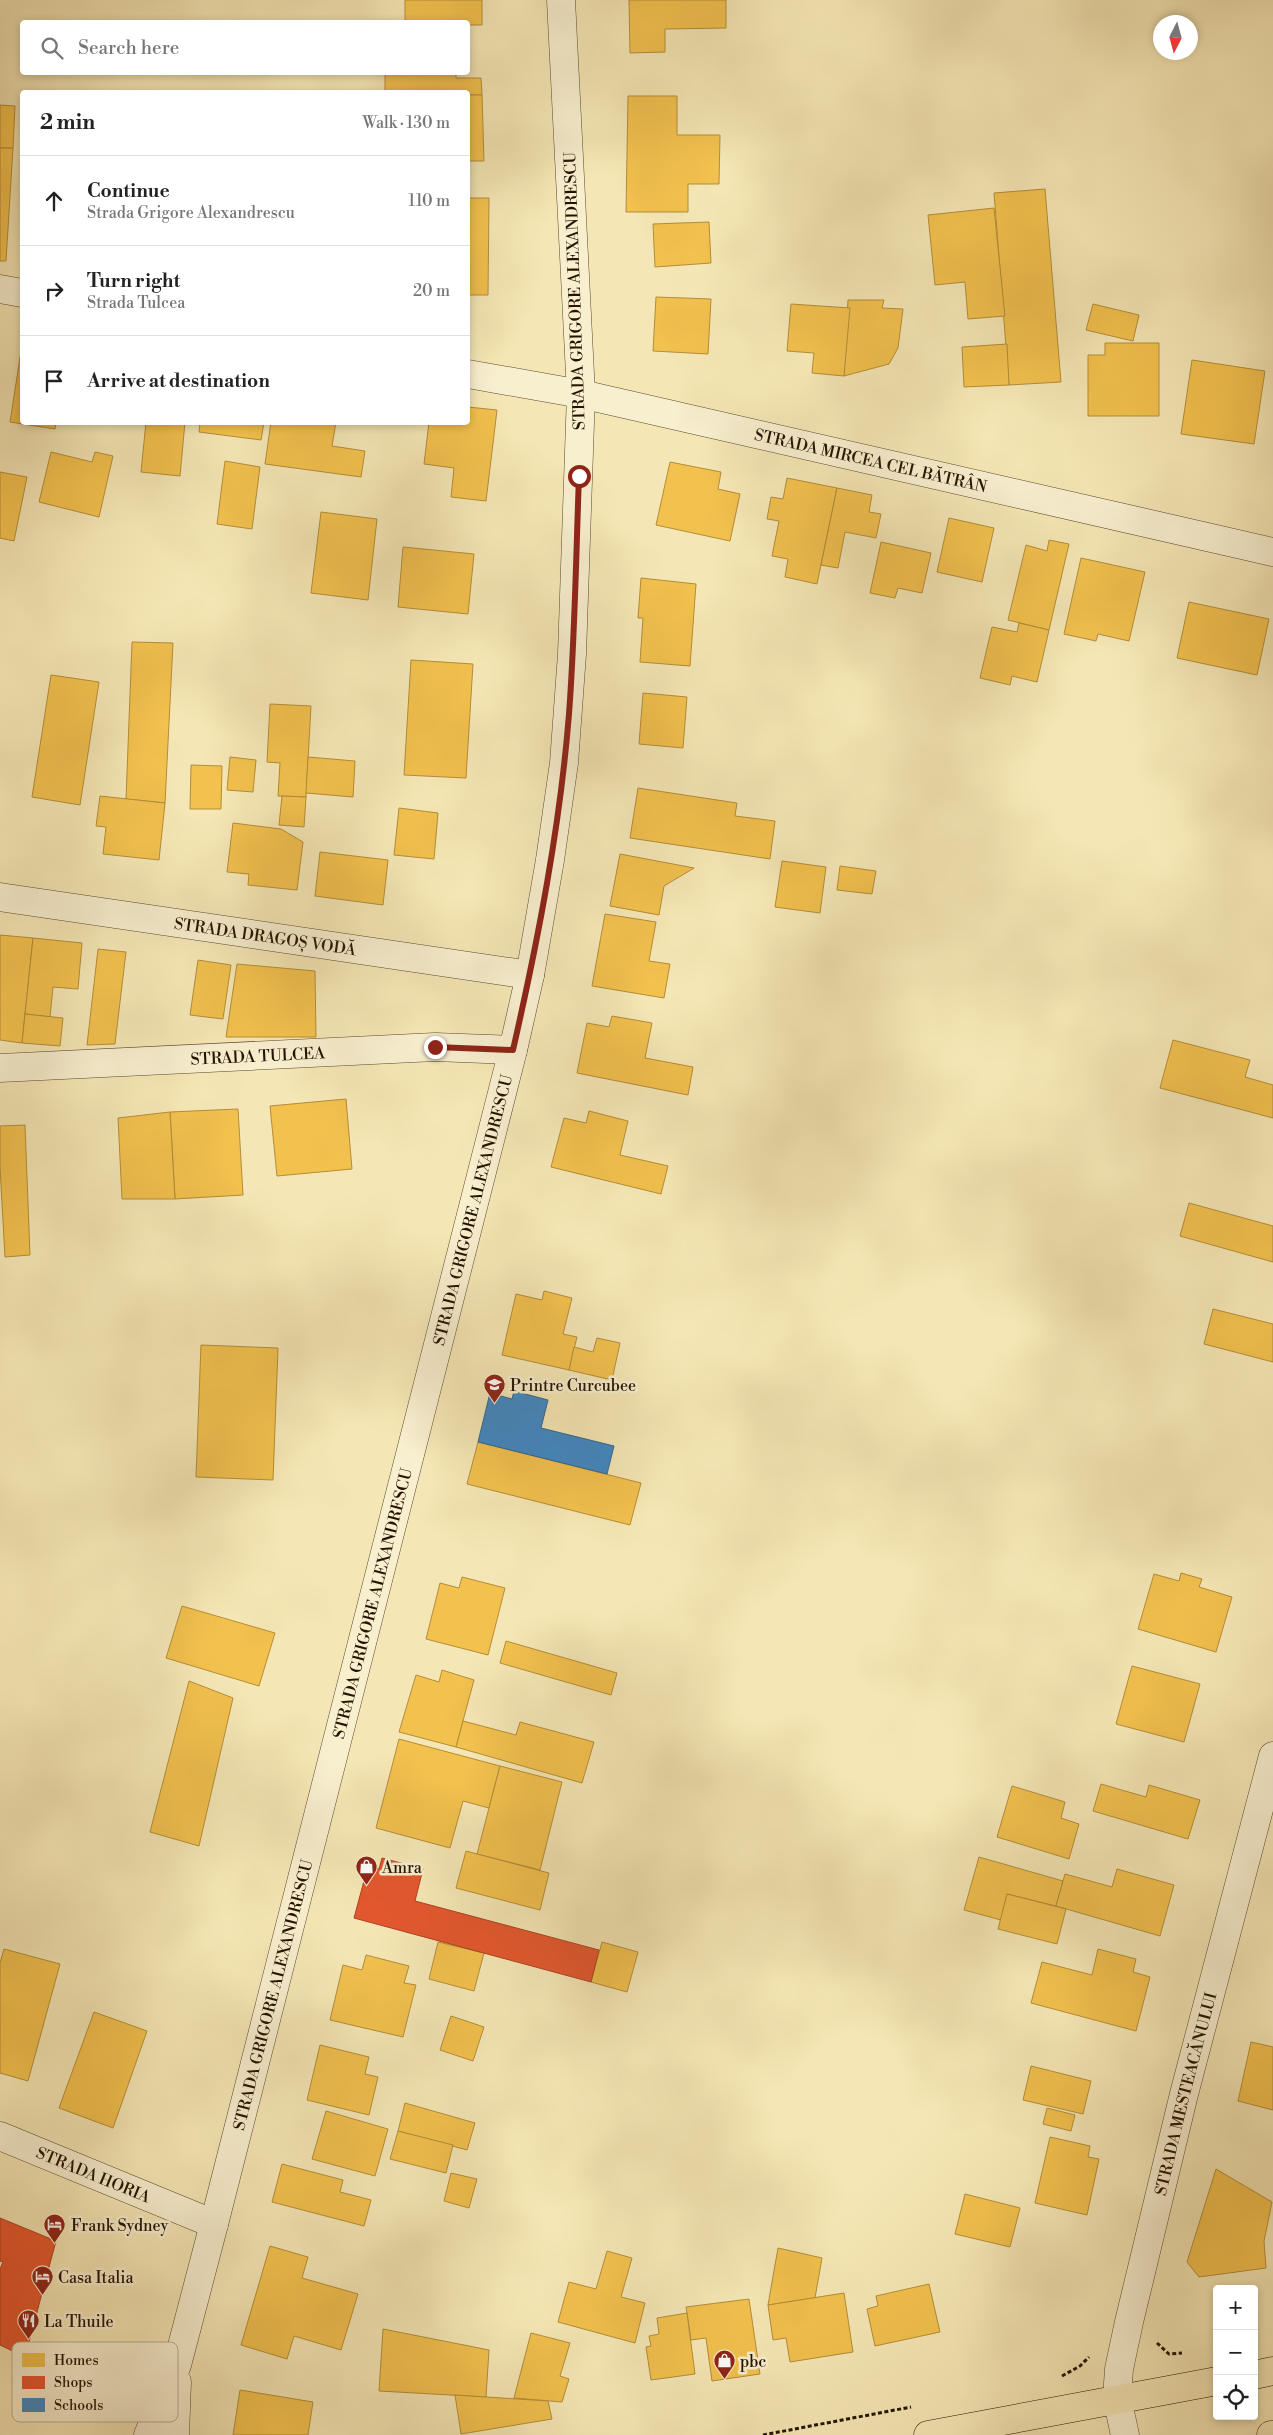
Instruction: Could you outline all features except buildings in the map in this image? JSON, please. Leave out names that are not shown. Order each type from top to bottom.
[{"type":"main road","points":[[1258,2374],[1273,2371]]},
{"type":"main road","points":[[928,2435],[1213,2382]]},
{"type":"street","name":"STRADA GRIGORE ALEXANDRESCU","points":[[178,2361],[513,1050],[530,975],[550,860],[569,714],[581,394],[561,0]]},
{"type":"street","points":[[0,289],[20,294]]},
{"type":"street","name":"STRADA MIRCEA CEL BĂTRÂN","points":[[470,374],[581,394],[1273,552]]},
{"type":"street","name":"STRADA DRAGOȘ VODĂ","points":[[0,897],[530,975]]},
{"type":"street","name":"STRADA TULCEA","points":[[0,1068],[435,1047],[513,1050]]},
{"type":"street","name":"STRADA MESTEACĂNULUI","points":[[1125,2435],[1118,2398],[1119,2369],[1123,2350],[1184,2094],[1273,1756]]},
{"type":"street","name":"STRADA HORIA","points":[[0,2136],[214,2224]]},
{"type":"street","name":"STRADA GRIGORE ALEXANDRESCU","points":[[148,2435],[153,2422]]},
{"type":"street","name":"STRADA GRIGORE ALEXANDRESCU","points":[[175,2422],[175,2435]]},
{"type":"path","points":[[1155,2340],[1160,2348],[1169,2354],[1187,2353]]},
{"type":"path","points":[[1059,2376],[1080,2366],[1092,2354]]},
{"type":"path","points":[[763,2435],[918,2405]]},
{"type":"place","name":"Printre Curcubee","points":[[494,1404]]},
{"type":"place","name":"Amra","points":[[366,1886]]},
{"type":"place","name":"Frank Sydney","points":[[55,2244]]},
{"type":"place","name":"Casa Italia","points":[[42,2296]]},
{"type":"place","name":"La Thuile","points":[[28,2340]]},
{"type":"place","name":"pbc","points":[[724,2380]]},
{"type":"route","points":[[435,1047],[513,1050],[530,975],[550,860],[564,763],[569,714],[579,476]]}]
